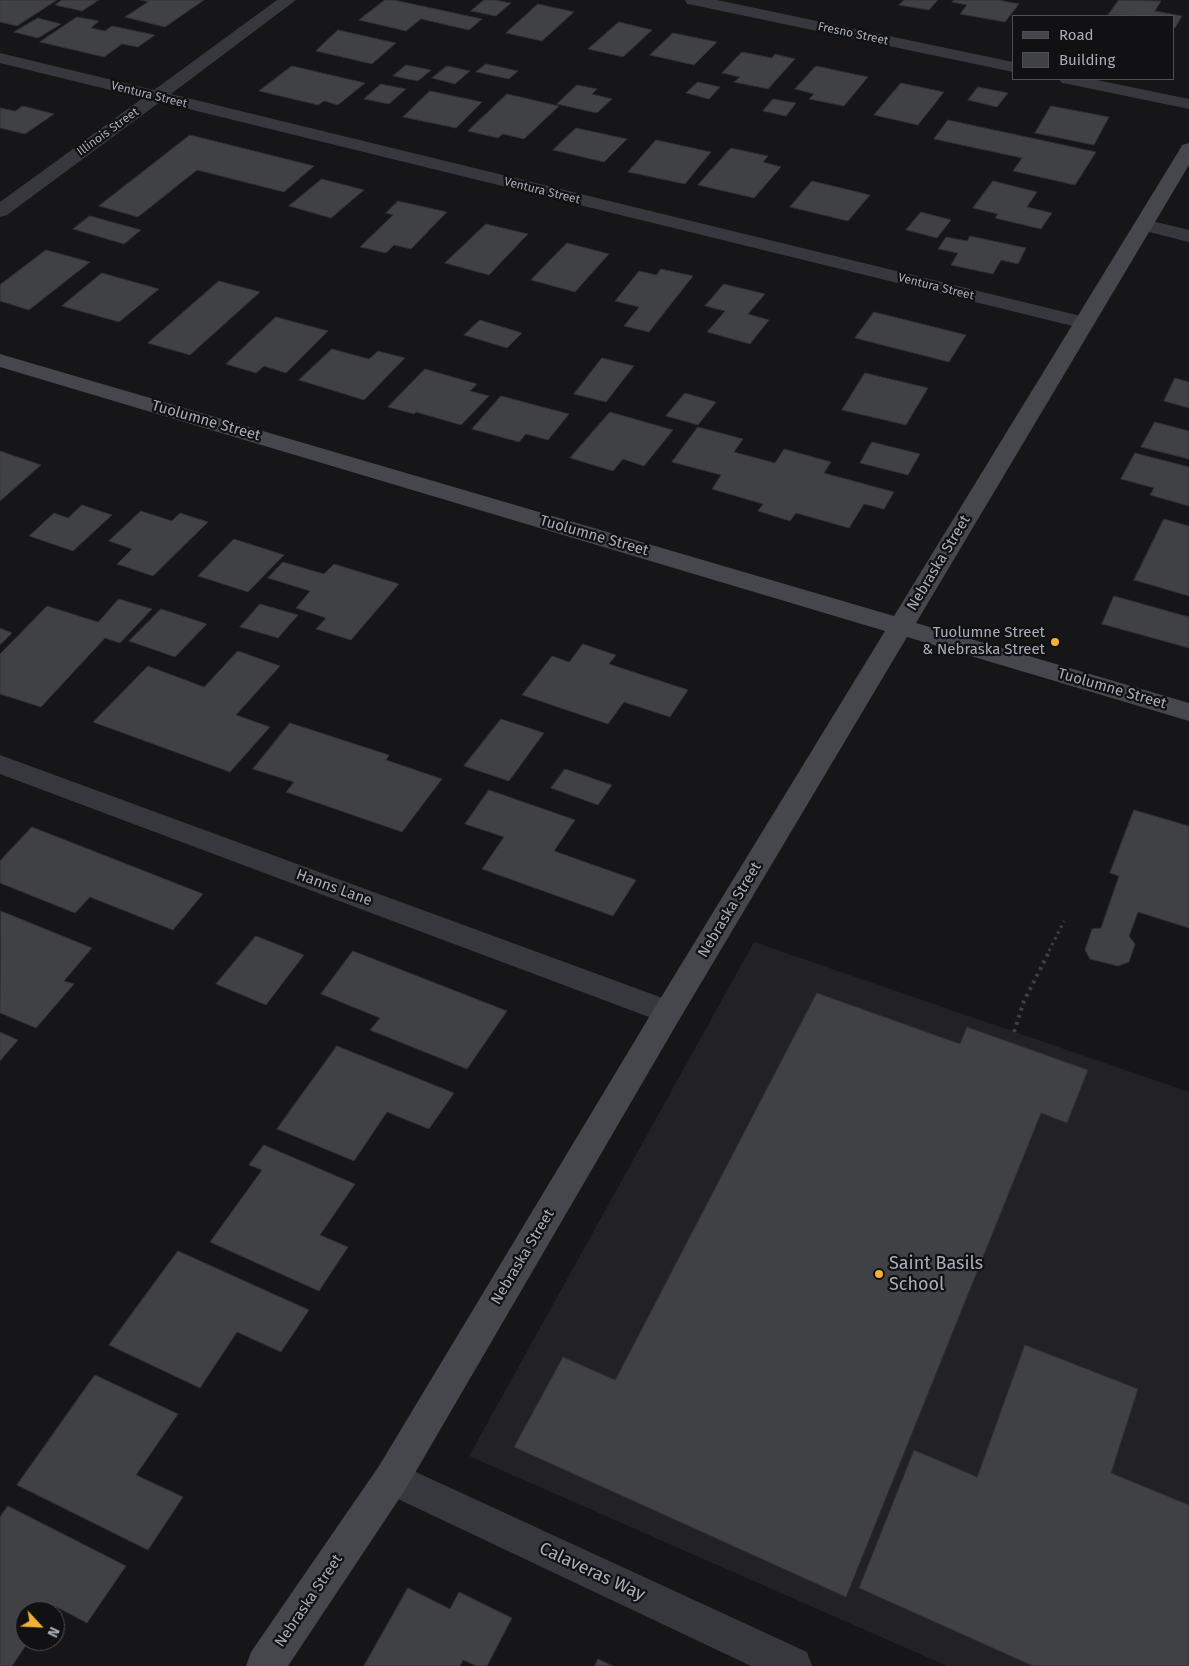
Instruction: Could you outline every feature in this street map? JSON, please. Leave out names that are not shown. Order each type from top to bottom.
[{"type":"street","name":"Illinois Street","points":[[0,210],[288,0]]},
{"type":"street","name":"Fresno Street","points":[[693,0],[1012,67]]},
{"type":"street","name":"Ventura Street","points":[[0,58],[1085,323]]},
{"type":"street","points":[[1073,80],[1189,104]]},
{"type":"street","name":"Nebraska Street","points":[[265,1666],[392,1478],[668,1012],[1189,149]]},
{"type":"street","points":[[1144,225],[1189,236]]},
{"type":"street","name":"Tuolumne Street","points":[[0,360],[1189,712]]},
{"type":"street","name":"Hanns Lane","points":[[0,764],[668,1012]]},
{"type":"street","name":"Calaveras Way","points":[[392,1478],[793,1666]]},
{"type":"path","points":[[1014,1032],[1024,1001],[1064,921]]},
{"type":"shaded area","name":"Saint Basils School","points":[[754,942],[1189,1092],[1189,1666],[947,1666],[469,1456]]},
{"type":"building","points":[[0,0],[57,0],[17,26],[0,22]]},
{"type":"building","points":[[62,0],[99,0],[82,11],[55,5]]},
{"type":"building","points":[[141,0],[204,0],[165,27],[125,17],[148,2]]},
{"type":"building","points":[[385,0],[394,0],[482,19],[469,30],[421,19],[406,31],[359,20]]},
{"type":"building","points":[[484,0],[511,3],[496,16],[471,11]]},
{"type":"building","points":[[904,0],[938,0],[929,10],[899,5]]},
{"type":"building","points":[[954,0],[998,0],[1019,4],[1005,22],[960,14],[967,5],[952,2]]},
{"type":"building","points":[[1119,0],[1161,1],[1155,11],[1182,16],[1175,28],[1174,15],[1108,15]]},
{"type":"building","points":[[538,4],[574,12],[542,41],[506,33]]},
{"type":"building","points":[[77,17],[99,21],[91,28],[105,31],[112,26],[155,35],[138,47],[122,44],[104,57],[40,42]]},
{"type":"building","points":[[38,18],[61,24],[38,38],[14,32]]},
{"type":"building","points":[[619,22],[652,30],[623,57],[588,49]]},
{"type":"building","points":[[338,30],[396,43],[372,64],[316,51]]},
{"type":"building","points":[[673,33],[717,42],[694,65],[650,55]]},
{"type":"building","points":[[742,52],[772,58],[775,54],[795,59],[768,89],[734,82],[740,77],[722,73]]},
{"type":"building","points":[[486,64],[518,71],[509,79],[476,72]]},
{"type":"building","points":[[406,65],[431,70],[418,81],[393,76]]},
{"type":"building","points":[[292,66],[365,83],[338,105],[324,101],[318,105],[259,91]]},
{"type":"building","points":[[447,66],[470,71],[455,84],[432,78]]},
{"type":"building","points":[[816,66],[868,77],[844,106],[809,99],[814,94],[795,89]]},
{"type":"building","points":[[698,82],[720,87],[709,99],[686,93]]},
{"type":"building","points":[[901,83],[944,92],[918,125],[874,115]]},
{"type":"building","points":[[381,84],[406,89],[389,104],[364,99]]},
{"type":"building","points":[[577,85],[597,89],[592,94],[612,99],[597,113],[557,104]]},
{"type":"building","points":[[978,87],[1008,93],[997,107],[968,100]]},
{"type":"building","points":[[430,91],[482,102],[456,128],[403,117]]},
{"type":"building","points":[[507,94],[559,106],[524,139],[503,134],[498,138],[468,131]]},
{"type":"building","points":[[773,99],[796,103],[786,116],[763,111]]},
{"type":"building","points":[[23,106],[54,114],[25,134],[0,128],[0,108],[15,111]]},
{"type":"building","points":[[1051,106],[1109,117],[1094,145],[1035,133]]},
{"type":"building","points":[[948,120],[1096,152],[1075,185],[1013,171],[1022,158],[934,139]]},
{"type":"building","points":[[576,128],[627,139],[604,162],[553,150]]},
{"type":"building","points":[[190,135],[314,166],[284,192],[197,170],[138,217],[99,206]]},
{"type":"building","points":[[656,140],[711,152],[685,184],[628,172]]},
{"type":"building","points":[[731,148],[768,156],[763,162],[781,167],[754,198],[698,185]]},
{"type":"building","points":[[322,179],[364,190],[331,218],[289,206]]},
{"type":"building","points":[[812,181],[870,195],[848,221],[790,207]]},
{"type":"building","points":[[993,181],[1037,192],[1027,207],[1052,213],[1041,229],[995,218],[998,214],[973,208]]},
{"type":"building","points":[[398,201],[447,212],[411,249],[394,245],[386,253],[360,247],[393,215],[386,213]]},
{"type":"building","points":[[921,212],[951,220],[937,238],[906,230]]},
{"type":"building","points":[[90,216],[141,230],[124,244],[73,229]]},
{"type":"building","points":[[486,224],[528,234],[489,275],[445,263]]},
{"type":"building","points":[[970,236],[1026,248],[1018,264],[1001,260],[993,274],[951,265],[958,253],[938,249],[946,237],[967,241]]},
{"type":"building","points":[[567,243],[609,254],[575,292],[531,280]]},
{"type":"building","points":[[46,250],[90,262],[29,310],[0,301],[0,285]]},
{"type":"building","points":[[661,269],[693,276],[649,332],[624,326],[639,307],[615,301],[639,271],[656,275]]},
{"type":"building","points":[[102,273],[159,289],[119,322],[62,306]]},
{"type":"building","points":[[219,281],[260,292],[190,355],[148,343]]},
{"type":"building","points":[[724,284],[765,294],[748,314],[769,320],[750,344],[707,332],[725,311],[705,306]]},
{"type":"building","points":[[874,312],[966,335],[949,362],[855,338]]},
{"type":"building","points":[[276,317],[328,331],[286,373],[264,366],[256,373],[226,364]]},
{"type":"building","points":[[480,320],[522,333],[507,348],[464,335]]},
{"type":"building","points":[[332,349],[369,359],[378,351],[405,358],[364,400],[299,380]]},
{"type":"building","points":[[602,358],[634,366],[606,402],[574,394]]},
{"type":"building","points":[[425,369],[477,384],[470,391],[489,396],[461,425],[416,412],[414,414],[388,407]]},
{"type":"building","points":[[865,373],[928,388],[906,425],[842,410]]},
{"type":"building","points":[[1175,378],[1189,382],[1189,408],[1164,401]]},
{"type":"building","points":[[685,393],[716,402],[698,425],[666,416]]},
{"type":"building","points":[[501,396],[569,414],[548,440],[526,434],[519,442],[472,429]]},
{"type":"building","points":[[610,412],[673,430],[644,466],[623,459],[613,471],[570,458]]},
{"type":"building","points":[[1155,422],[1189,431],[1189,459],[1141,447]]},
{"type":"building","points":[[698,427],[743,439],[734,452],[775,463],[784,449],[831,462],[824,473],[894,492],[884,509],[864,504],[849,528],[796,513],[790,521],[758,511],[763,504],[712,489],[721,475],[672,462]]},
{"type":"building","points":[[872,442],[920,454],[908,475],[860,463]]},
{"type":"building","points":[[0,451],[41,465],[0,501]]},
{"type":"building","points":[[1135,453],[1189,467],[1189,506],[1150,495],[1154,488],[1121,479]]},
{"type":"building","points":[[82,505],[112,515],[73,551],[29,536],[54,513],[68,518]]},
{"type":"building","points":[[141,511],[172,521],[180,513],[208,522],[153,576],[117,564],[132,549],[109,541]]},
{"type":"building","points":[[1164,519],[1189,526],[1189,596],[1134,580]]},
{"type":"building","points":[[234,539],[284,555],[248,592],[198,576]]},
{"type":"building","points":[[283,562],[324,574],[334,564],[399,584],[351,640],[316,629],[326,618],[296,608],[310,591],[268,578]]},
{"type":"building","points":[[1114,596],[1189,617],[1189,648],[1102,624]]},
{"type":"building","points":[[119,599],[152,609],[120,643],[105,638],[41,707],[0,694],[0,654],[47,606],[98,622]]},
{"type":"building","points":[[260,604],[298,615],[278,638],[240,627]]},
{"type":"building","points":[[161,609],[207,624],[175,657],[129,641]]},
{"type":"building","points":[[0,628],[12,633],[0,645]]},
{"type":"building","points":[[583,644],[616,655],[609,664],[688,690],[670,717],[624,702],[608,724],[522,695],[552,656],[569,662]]},
{"type":"building","points":[[238,651],[280,666],[236,715],[270,727],[230,772],[93,722],[148,666],[204,687]]},
{"type":"building","points":[[501,719],[544,733],[509,781],[464,766]]},
{"type":"building","points":[[290,723],[389,755],[386,760],[442,779],[402,832],[286,792],[294,782],[253,769]]},
{"type":"building","points":[[565,769],[612,785],[598,805],[551,788]]},
{"type":"building","points":[[489,790],[575,820],[554,851],[636,880],[613,916],[482,869],[504,837],[465,824]]},
{"type":"building","points":[[1134,810],[1189,826],[1189,928],[1138,912],[1129,936],[1135,944],[1129,962],[1118,966],[1090,959],[1085,950],[1092,929],[1101,928],[1119,876],[1110,873]]},
{"type":"building","points":[[32,827],[203,894],[173,930],[90,897],[75,913],[0,883],[0,861]]},
{"type":"building","points":[[1,911],[92,948],[64,981],[74,984],[36,1028],[0,1013]]},
{"type":"building","points":[[256,936],[304,955],[266,1005],[216,984]]},
{"type":"building","points":[[353,951],[507,1011],[467,1069],[370,1030],[380,1018],[321,994]]},
{"type":"building","points":[[817,993],[960,1044],[967,1027],[1088,1070],[1067,1123],[1041,1113],[846,1597],[514,1447],[563,1357],[615,1380]]},
{"type":"building","points":[[0,1032],[18,1040],[0,1061]]},
{"type":"building","points":[[337,1046],[454,1093],[429,1129],[387,1112],[354,1161],[277,1129]]},
{"type":"building","points":[[264,1145],[355,1184],[320,1235],[348,1247],[319,1291],[210,1242],[262,1170],[249,1165]]},
{"type":"building","points":[[178,1251],[309,1310],[281,1352],[237,1332],[200,1388],[109,1345]]},
{"type":"building","points":[[1025,1345],[1138,1389],[1111,1473],[1189,1505],[1189,1666],[1033,1666],[859,1588],[914,1450],[977,1477]]},
{"type":"building","points":[[95,1375],[178,1414],[136,1475],[183,1497],[148,1550],[17,1485]]},
{"type":"building","points":[[8,1506],[126,1566],[87,1623],[65,1611],[65,1601],[15,1601],[15,1651],[22,1651],[12,1666],[0,1666],[0,1517]]},
{"type":"building","points":[[408,1588],[450,1609],[459,1592],[512,1618],[487,1666],[476,1666],[463,1660],[460,1666],[364,1666]]},
{"type":"building","points":[[598,1659],[613,1666],[595,1666]]},
{"type":"place","name":"Tuolumne Street & Nebraska Street","points":[[1055,642]]},
{"type":"place","name":"Saint Basils School","points":[[879,1274]]}]
